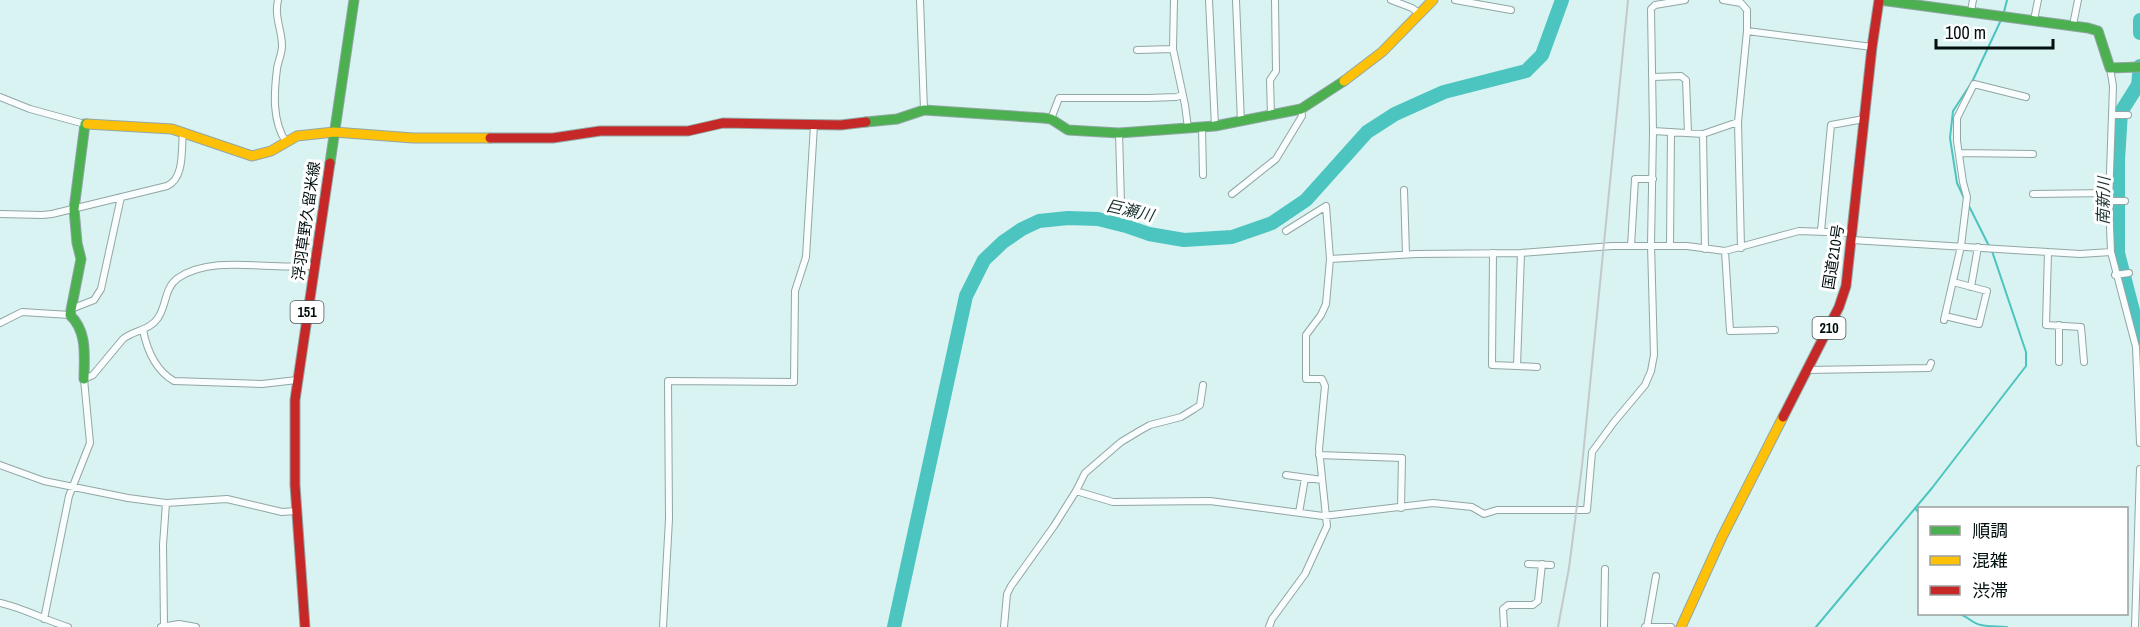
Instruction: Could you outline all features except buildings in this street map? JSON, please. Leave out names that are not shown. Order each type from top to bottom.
[{"type":"main road","name":"浮羽草野久留米線","points":[[305,627],[293,451],[297,380],[354,0]]},
{"type":"main road","points":[[84,379],[81,331],[79,323],[70,312],[81,259],[74,209],[85,124],[162,128],[183,132],[252,156],[271,152],[297,136],[334,132],[413,138],[542,138],[600,131],[688,131],[723,123],[814,125],[877,122],[897,119],[924,110],[1051,119],[1068,130],[1119,133],[1215,126],[1301,109],[1362,69],[1433,0]]},
{"type":"main road","points":[[1880,0],[2073,25],[2098,31],[2110,68],[2138,67]]},
{"type":"main road","name":"国道210号","points":[[1681,627],[1722,537],[1839,307],[1846,286],[1872,47],[1880,0]]},
{"type":"street","points":[[278,0],[276,18],[282,49],[277,71],[275,115],[277,126],[286,142]]},
{"type":"street","points":[[920,0],[924,110]]},
{"type":"street","points":[[1174,0],[1173,49],[1188,128]]},
{"type":"street","points":[[1209,0],[1215,126]]},
{"type":"street","points":[[1236,0],[1241,122]]},
{"type":"street","points":[[1271,116],[1270,80],[1276,71],[1275,0]]},
{"type":"street","points":[[1391,0],[1412,8],[1420,14]]},
{"type":"street","points":[[1455,0],[1511,10]]},
{"type":"street","points":[[1076,491],[1113,502],[1210,501],[1327,518],[1447,503],[1472,507],[1484,513],[1497,510],[1587,510],[1592,452],[1645,384],[1651,371],[1655,336],[1651,245],[1653,77],[1651,9],[1655,5],[1685,0]]},
{"type":"street","points":[[1723,0],[1741,3],[1746,10],[1738,122],[1741,248]]},
{"type":"street","points":[[1971,11],[1973,0]]},
{"type":"street","points":[[2034,20],[2038,0]]},
{"type":"street","points":[[2073,25],[2078,0]]},
{"type":"street","points":[[1746,31],[1872,47]]},
{"type":"street","points":[[1137,50],[1173,49]]},
{"type":"street","points":[[2110,68],[2115,115],[2110,193],[2111,252],[2139,361],[2140,443]]},
{"type":"street","points":[[1653,77],[1681,76],[1686,80],[1688,133]]},
{"type":"street","points":[[1953,282],[1987,291],[1979,324],[1944,318],[1961,246],[1966,200],[1959,153],[1957,118],[1974,84],[2026,97]]},
{"type":"street","points":[[1051,119],[1059,98],[1148,98],[1183,95]]},
{"type":"street","points":[[0,97],[30,109],[85,124]]},
{"type":"street","points":[[1232,194],[1275,159],[1302,116],[1301,109]]},
{"type":"street","points":[[2115,115],[2127,115]]},
{"type":"street","points":[[1821,231],[1831,125],[1865,119]]},
{"type":"street","points":[[1653,131],[1703,134],[1738,122]]},
{"type":"street","points":[[663,627],[669,517],[668,381],[794,382],[795,291],[806,257],[814,125]]},
{"type":"street","points":[[1202,127],[1203,175]]},
{"type":"street","points":[[0,214],[42,215],[174,183],[179,175],[183,132]]},
{"type":"street","points":[[1670,246],[1671,132]]},
{"type":"street","points":[[1119,133],[1121,203],[1125,207],[1147,212]]},
{"type":"street","points":[[1703,134],[1705,249]]},
{"type":"street","points":[[1959,153],[2032,154]]},
{"type":"street","points":[[1631,246],[1635,179],[1653,179]]},
{"type":"street","points":[[1404,190],[1406,254]]},
{"type":"street","points":[[2033,194],[2110,193]]},
{"type":"street","points":[[0,323],[22,312],[70,312],[94,300],[101,289],[121,197]]},
{"type":"street","points":[[2111,201],[2124,201]]},
{"type":"street","points":[[1269,627],[1272,619],[1305,574],[1327,518],[1319,455],[1325,386],[1322,379],[1306,379],[1306,335],[1326,304],[1330,259],[1326,206],[1286,231]]},
{"type":"street","points":[[1330,259],[1406,254],[1521,253],[1651,245],[1687,246],[1725,251],[1800,231],[2048,252],[2080,254],[2111,252]]},
{"type":"street","points":[[1971,287],[1978,247]]},
{"type":"street","points":[[1725,251],[1730,331],[1775,330]]},
{"type":"street","points":[[2048,252],[2046,325],[2081,327],[2084,362]]},
{"type":"street","points":[[1493,253],[1492,365],[1537,367]]},
{"type":"street","points":[[1517,366],[1521,253]]},
{"type":"street","points":[[44,619],[73,487],[90,443],[84,379],[93,375],[128,335],[152,326],[162,313],[170,286],[176,279],[189,273],[231,265],[315,265]]},
{"type":"street","points":[[2117,274],[2128,273]]},
{"type":"street","points":[[2059,325],[2059,362]]},
{"type":"street","points":[[143,330],[149,354],[174,381],[262,384],[297,380]]},
{"type":"street","points":[[1807,370],[1929,368],[1931,363]]},
{"type":"street","points":[[1004,627],[1007,594],[1011,586],[1076,491],[1085,473],[1121,442],[1150,425],[1181,417],[1200,405],[1203,385]]},
{"type":"street","points":[[1319,455],[1402,458],[1401,508]]},
{"type":"street","points":[[0,465],[26,476],[73,487],[166,503],[227,499],[282,512],[296,511]]},
{"type":"street","points":[[2135,627],[2140,469]]},
{"type":"street","points":[[1286,475],[1322,480]]},
{"type":"street","points":[[1299,513],[1305,478]]},
{"type":"street","points":[[166,503],[163,545],[163,627],[179,624],[196,627]]},
{"type":"street","points":[[1528,564],[1551,565]]},
{"type":"street","points":[[1504,627],[1503,609],[1508,604],[1533,604],[1538,601],[1542,564]]},
{"type":"street","points":[[1604,627],[1605,569]]},
{"type":"street","points":[[1656,576],[1646,627],[1671,627]]},
{"type":"street","points":[[0,603],[68,627]]},
{"type":"waterway","name":"巨瀬川","points":[[894,627],[966,296],[984,260],[1003,242],[1039,221],[1068,218],[1098,219],[1149,234],[1184,240],[1232,237],[1272,223],[1306,200],[1367,132],[1395,114],[1444,92],[1526,71],[1542,55],[1562,0]]},
{"type":"waterway","points":[[2004,12],[2007,0]]},
{"type":"waterway","points":[[1964,198],[1957,183],[1950,138],[1953,111],[1972,82],[2001,20]]},
{"type":"waterway","name":"南新川","points":[[2140,20],[2140,33]]},
{"type":"waterway","name":"南新川","points":[[2140,66],[2138,85],[2121,112],[2118,160],[2118,253],[2140,338]]},
{"type":"waterway","points":[[1969,206],[1989,246]]},
{"type":"waterway","points":[[1816,627],[1932,488],[2026,366],[2026,352],[1992,251]]},
{"type":"waterway","points":[[1915,508],[1918,512]]},
{"type":"waterway","points":[[1961,615],[1981,625],[2007,627]]},
{"type":"railway","points":[[1558,627],[1569,568],[1582,466],[1628,0]]},
{"type":"traffic: fast","points":[[330,163],[354,0]]},
{"type":"traffic: fast","points":[[1880,0],[2088,28],[2098,31],[2110,68],[2140,67]]},
{"type":"traffic: fast","points":[[866,122],[897,119],[924,110],[1043,118],[1051,119],[1068,130],[1119,133],[1215,126],[1301,109],[1344,81]]},
{"type":"traffic: fast","points":[[84,379],[82,337],[80,329],[70,315],[81,259],[74,209],[85,124],[87,124]]},
{"type":"traffic: slow","points":[[1344,81],[1382,52],[1433,0]]},
{"type":"traffic: slow","points":[[87,124],[172,129],[252,156],[271,151],[297,136],[334,132],[413,138],[490,138]]},
{"type":"traffic: slow","points":[[1681,627],[1722,537],[1783,417]]},
{"type":"traffic: jam","points":[[1783,417],[1839,307],[1846,286],[1879,0]]},
{"type":"traffic: jam","points":[[490,138],[553,138],[600,131],[688,131],[723,123],[841,125],[866,122]]},
{"type":"traffic: jam","points":[[305,627],[295,485],[295,400],[330,163]]}]
